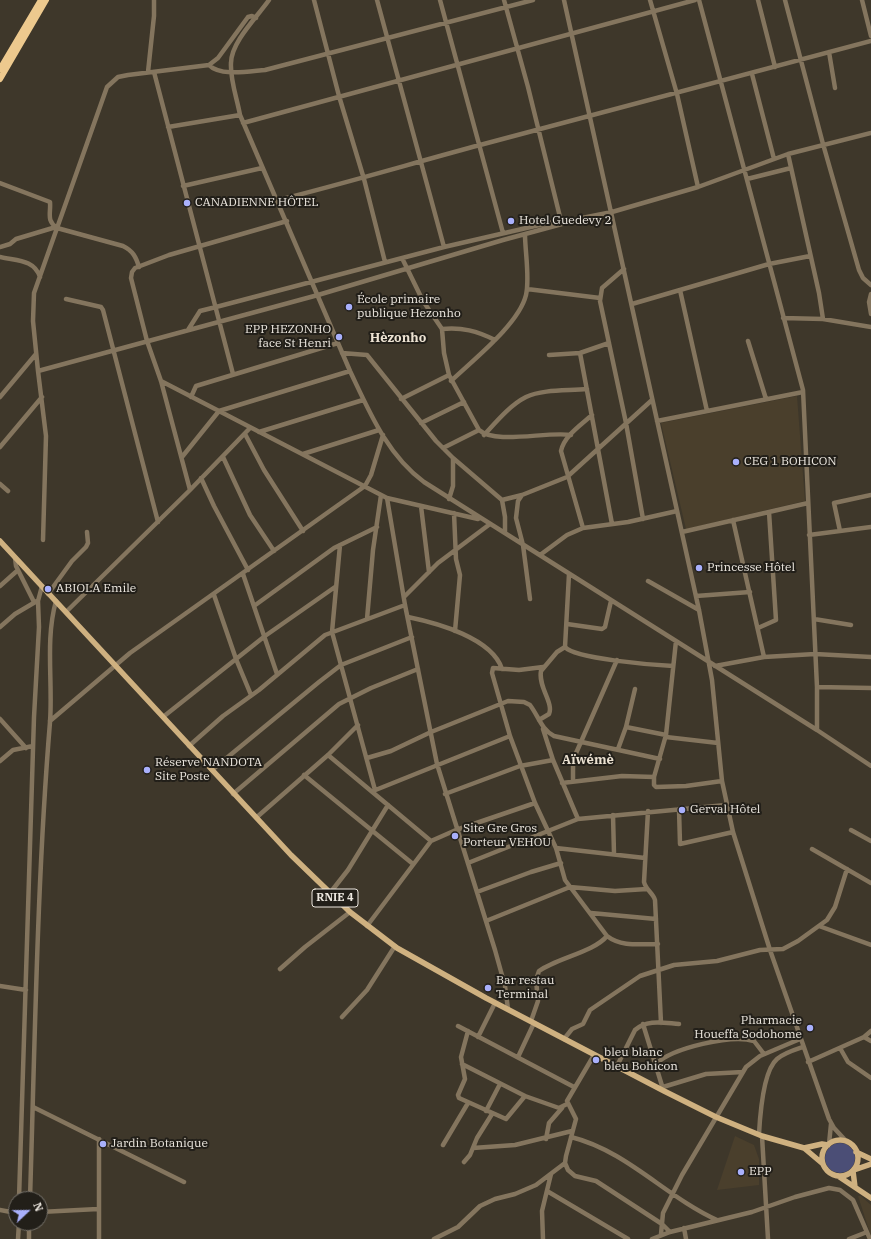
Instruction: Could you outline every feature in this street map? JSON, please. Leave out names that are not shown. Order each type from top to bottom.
[{"type":"highway","points":[[0,69],[41,0]]},
{"type":"highway","points":[[0,79],[46,0]]},
{"type":"main road","name":"RNIE 4","points":[[1,543],[233,794],[330,893],[367,926],[394,946],[495,1003],[716,1117],[760,1135],[804,1148],[823,1164],[831,1174],[837,1176],[871,1198]]},
{"type":"main road","name":"RNIE 4","points":[[804,1148],[829,1144],[840,1140],[847,1142]]},
{"type":"main road","points":[[847,1142],[856,1152],[858,1158],[853,1170],[855,1187]]},
{"type":"main road","points":[[823,1164],[824,1150],[829,1144]]},
{"type":"main road","points":[[856,1152],[871,1158]]},
{"type":"main road","points":[[837,1176],[846,1175],[853,1170],[871,1164]]},
{"type":"street","points":[[148,72],[154,16],[154,0]]},
{"type":"street","points":[[269,0],[236,45],[232,55],[232,73],[240,115],[262,168],[278,200],[363,400],[379,430],[400,461],[414,475],[449,499],[710,662],[871,766]]},
{"type":"street","points":[[314,0],[339,96],[364,179],[384,262]]},
{"type":"street","points":[[377,0],[444,246]]},
{"type":"street","points":[[440,0],[503,233]]},
{"type":"street","points":[[504,0],[518,48],[562,222]]},
{"type":"street","points":[[208,65],[213,68],[232,73],[266,70],[328,55],[533,0]]},
{"type":"street","points":[[564,0],[612,212],[710,662],[722,781],[726,805],[770,950],[808,1062],[831,1124],[847,1142]]},
{"type":"street","points":[[650,0],[677,94],[698,187]]},
{"type":"street","points":[[243,123],[695,0]]},
{"type":"street","points":[[699,0],[748,179],[803,392],[817,687],[817,730]]},
{"type":"street","points":[[758,0],[775,67]]},
{"type":"street","points":[[785,0],[823,144],[859,270],[863,278],[871,285]]},
{"type":"street","points":[[862,0],[871,36]]},
{"type":"street","points":[[43,540],[46,436],[33,321],[34,293],[56,227],[107,87],[118,77],[208,65],[218,58],[248,17],[252,16],[256,18]]},
{"type":"street","points":[[278,200],[364,179],[480,145],[539,131],[871,41]]},
{"type":"street","points":[[829,52],[835,88]]},
{"type":"street","points":[[154,72],[233,374]]},
{"type":"street","points":[[752,74],[774,159]]},
{"type":"street","points":[[168,127],[240,115]]},
{"type":"street","points":[[188,330],[200,311],[444,246],[612,212],[698,187],[788,154],[871,133]]},
{"type":"street","points":[[788,154],[819,293],[823,319]]},
{"type":"street","points":[[183,186],[262,168]]},
{"type":"street","points":[[748,179],[792,168]]},
{"type":"street","points":[[0,183],[50,202],[48,216],[50,221],[56,227],[123,246],[136,256],[139,267]]},
{"type":"street","points":[[190,490],[161,381],[147,341],[131,278],[132,272],[139,267],[169,255],[287,221]]},
{"type":"street","points":[[38,372],[318,295],[562,222]]},
{"type":"street","points":[[0,247],[10,244],[16,239],[56,227]]},
{"type":"street","points":[[452,380],[495,340],[522,306],[527,289],[525,234]]},
{"type":"street","points":[[475,240],[477,248]]},
{"type":"street","points":[[632,304],[769,264],[810,256]]},
{"type":"street","points":[[0,257],[30,263],[38,270],[40,277]]},
{"type":"street","points":[[402,258],[423,301],[442,329],[444,353],[449,375],[479,430],[484,435],[492,437],[558,433],[571,435]]},
{"type":"street","points":[[624,269],[602,288],[600,298],[608,343],[626,423],[643,519]]},
{"type":"street","points":[[527,289],[600,298]]},
{"type":"street","points":[[680,290],[707,411]]},
{"type":"street","points":[[871,294],[869,302],[871,314]]},
{"type":"street","points":[[66,299],[101,307],[103,310],[158,522]]},
{"type":"street","points":[[783,318],[823,319],[871,327]]},
{"type":"street","points":[[442,329],[468,329],[495,340]]},
{"type":"street","points":[[748,341],[766,399]]},
{"type":"street","points":[[191,397],[196,386],[338,343]]},
{"type":"street","points":[[549,355],[580,353],[608,343]]},
{"type":"street","points":[[342,352],[368,355],[421,423],[443,448],[502,500],[505,517],[504,533]]},
{"type":"street","points":[[580,353],[612,524]]},
{"type":"street","points":[[0,397],[36,354]]},
{"type":"street","points":[[182,457],[219,411],[350,371]]},
{"type":"street","points":[[401,398],[449,375]]},
{"type":"street","points":[[161,381],[387,498],[481,519]]},
{"type":"street","points":[[484,435],[511,407],[524,398],[535,394],[587,389]]},
{"type":"street","points":[[657,421],[803,392]]},
{"type":"street","points":[[0,447],[42,397]]},
{"type":"street","points":[[259,432],[363,400]]},
{"type":"street","points":[[502,500],[522,495],[567,477],[652,400]]},
{"type":"street","points":[[421,423],[464,402]]},
{"type":"street","points":[[583,528],[567,477],[561,451],[562,446],[571,435],[592,415]]},
{"type":"street","points":[[66,612],[158,522],[250,428]]},
{"type":"street","points":[[303,454],[379,430]]},
{"type":"street","points":[[443,448],[479,430]]},
{"type":"street","points":[[245,434],[264,470],[303,531]]},
{"type":"street","points":[[50,720],[130,653],[214,595],[364,486],[371,475],[383,436]]},
{"type":"street","points":[[223,457],[250,514],[274,552]]},
{"type":"street","points":[[449,499],[453,486],[453,458]]},
{"type":"street","points":[[201,478],[248,570]]},
{"type":"street","points":[[0,484],[8,491]]},
{"type":"street","points":[[366,619],[376,526],[381,495]]},
{"type":"street","points":[[522,495],[518,501],[516,510],[517,527],[522,545],[530,599]]},
{"type":"street","points":[[840,531],[834,503],[871,495]]},
{"type":"street","points":[[387,498],[404,597],[437,764],[456,830],[468,863],[503,977],[508,1009]]},
{"type":"street","points":[[682,532],[808,503]]},
{"type":"street","points":[[421,506],[429,572]]},
{"type":"street","points":[[540,555],[561,539],[583,528],[643,519],[677,511]]},
{"type":"street","points":[[758,628],[776,620],[769,512]]},
{"type":"street","points":[[454,513],[457,562],[460,575],[456,631]]},
{"type":"street","points":[[733,520],[764,657]]},
{"type":"street","points":[[404,597],[456,548],[490,524]]},
{"type":"street","points":[[254,606],[340,545],[376,526]]},
{"type":"street","points":[[809,535],[871,527]]},
{"type":"street","points":[[48,594],[72,561],[86,547],[88,543],[87,532]]},
{"type":"street","points":[[340,545],[332,632],[367,758],[374,791]]},
{"type":"street","points":[[15,558],[18,570],[36,601]]},
{"type":"street","points":[[0,586],[18,570]]},
{"type":"street","points":[[243,574],[277,674]]},
{"type":"street","points":[[565,647],[569,574]]},
{"type":"street","points":[[648,581],[699,610]]},
{"type":"street","points":[[19,1191],[34,746],[36,601],[42,586]]},
{"type":"street","points":[[163,717],[265,636],[335,587]]},
{"type":"street","points":[[696,596],[750,592]]},
{"type":"street","points":[[214,595],[236,659],[251,695]]},
{"type":"street","points":[[567,624],[602,629],[605,627],[611,600]]},
{"type":"street","points":[[0,627],[15,614],[36,601]]},
{"type":"street","points":[[30,1191],[36,989],[50,720],[51,631],[56,601]]},
{"type":"street","points":[[189,746],[223,716],[325,635],[406,605]]},
{"type":"street","points":[[408,617],[456,631],[491,651],[498,659],[502,669]]},
{"type":"street","points":[[814,618],[851,625]]},
{"type":"street","points":[[212,770],[318,682],[341,665],[412,637]]},
{"type":"street","points":[[676,641],[666,736],[654,777],[655,786],[660,788],[722,781]]},
{"type":"street","points":[[565,647],[573,651],[617,660],[673,666]]},
{"type":"street","points":[[538,720],[545,717],[550,711],[549,702],[544,694],[540,675],[543,668],[556,652],[565,647]]},
{"type":"street","points":[[715,666],[764,657],[815,654],[871,656]]},
{"type":"street","points":[[573,780],[573,760],[617,660]]},
{"type":"street","points":[[543,668],[519,670],[493,668],[491,671],[520,766],[556,848],[570,888],[591,913],[607,936],[617,942],[627,944],[658,944]]},
{"type":"street","points":[[233,794],[288,746],[350,697],[418,669]]},
{"type":"street","points":[[817,687],[871,688]]},
{"type":"street","points":[[618,749],[626,727],[635,689]]},
{"type":"street","points":[[367,758],[391,751],[431,732],[512,700],[524,702],[530,705],[547,733],[554,736],[580,743],[618,749],[660,759]]},
{"type":"street","points":[[0,719],[26,748]]},
{"type":"street","points":[[257,817],[328,755],[358,725]]},
{"type":"street","points":[[542,726],[553,760],[578,819]]},
{"type":"street","points":[[626,727],[666,736],[718,743]]},
{"type":"street","points":[[374,791],[437,764],[510,736]]},
{"type":"street","points":[[0,761],[13,750],[34,746]]},
{"type":"street","points":[[328,755],[374,791],[388,805],[431,841]]},
{"type":"street","points":[[445,794],[520,766],[553,760]]},
{"type":"street","points":[[304,775],[413,864]]},
{"type":"street","points":[[562,782],[622,776],[654,777]]},
{"type":"street","points":[[367,926],[431,841],[456,830],[535,803]]},
{"type":"street","points":[[330,893],[348,870],[373,832],[388,805]]},
{"type":"street","points":[[468,863],[547,830],[578,819],[679,808],[726,805]]},
{"type":"street","points":[[679,808],[680,844],[733,832]]},
{"type":"street","points":[[648,811],[644,882],[647,889],[654,896],[658,944],[661,1023]]},
{"type":"street","points":[[613,815],[614,854]]},
{"type":"street","points":[[851,830],[871,842]]},
{"type":"street","points":[[556,848],[646,858]]},
{"type":"street","points":[[812,849],[871,883]]},
{"type":"street","points":[[477,892],[531,872],[561,863]]},
{"type":"street","points":[[564,1039],[572,1029],[583,1024],[588,1012],[637,978],[681,964],[716,961],[760,950],[783,949],[790,946],[827,920],[835,907],[847,869]]},
{"type":"street","points":[[486,921],[570,888],[621,891],[647,889]]},
{"type":"street","points":[[280,970],[304,947],[350,912]]},
{"type":"street","points":[[591,913],[656,918]]},
{"type":"street","points":[[819,926],[871,945]]},
{"type":"street","points":[[518,1057],[532,1022],[538,1001],[536,980],[539,971],[553,963],[596,944],[607,936]]},
{"type":"street","points":[[342,1017],[367,990],[394,946]]},
{"type":"street","points":[[0,986],[26,990]]},
{"type":"street","points":[[478,1037],[495,1003]]},
{"type":"street","points":[[617,1066],[636,1030],[644,1024],[679,1024]]},
{"type":"street","points":[[644,1024],[663,1089],[706,1074],[743,1072]]},
{"type":"street","points":[[458,1026],[574,1087]]},
{"type":"street","points":[[468,1031],[461,1057],[465,1079],[458,1095],[459,1098],[506,1119],[525,1096]]},
{"type":"street","points":[[808,1062],[864,1037],[871,1031]]},
{"type":"street","points":[[864,1037],[871,1041]]},
{"type":"street","points":[[658,1236],[662,1224],[663,1213],[672,1194],[743,1072],[753,1060],[800,1039]]},
{"type":"street","points":[[656,1064],[672,1053],[690,1047],[725,1041],[754,1041],[764,1054]]},
{"type":"street","points":[[768,1239],[760,1135],[764,1092],[772,1065],[779,1057],[803,1046]]},
{"type":"street","points":[[840,1048],[848,1062],[871,1078]]},
{"type":"street","points":[[546,1139],[549,1123],[567,1104],[568,1098],[574,1087],[594,1055]]},
{"type":"street","points":[[462,1064],[542,1104],[562,1108]]},
{"type":"street","points":[[486,1111],[500,1084]]},
{"type":"street","points":[[443,1145],[468,1103]]},
{"type":"street","points":[[567,1104],[576,1117],[565,1163],[566,1168],[572,1174],[596,1181],[662,1224],[670,1232]]},
{"type":"street","points":[[33,1107],[184,1182]]},
{"type":"street","points":[[464,1162],[492,1114]]},
{"type":"street","points":[[829,1144],[831,1124]]},
{"type":"street","points":[[473,1148],[515,1145],[572,1132]]},
{"type":"street","points":[[571,1137],[604,1148],[632,1165],[672,1194],[717,1221]]},
{"type":"street","points":[[99,1139],[99,1239]]},
{"type":"street","points":[[434,1239],[458,1226],[480,1206],[495,1199],[515,1194],[536,1185],[565,1163]]},
{"type":"street","points":[[543,1239],[542,1211],[551,1174]]},
{"type":"street","points":[[547,1190],[628,1239]]},
{"type":"street","points":[[652,1239],[684,1228],[752,1212],[822,1190],[840,1190],[853,1200],[870,1239]]},
{"type":"street","points":[[48,1212],[98,1209]]},
{"type":"street","points":[[684,1228],[686,1239]]},
{"type":"street","points":[[849,1239],[867,1232]]},
{"type":"shaded area","name":"CEG 1 BOHICON","points":[[797,396],[805,501],[686,529],[661,423]]},
{"type":"shaded area","name":"EPP","points":[[735,1136],[754,1145],[759,1159],[759,1185],[717,1190]]},
{"type":"shaded area","points":[[840,1143],[846,1144],[854,1152],[854,1164],[846,1172],[840,1173],[834,1172],[826,1164],[825,1158],[826,1152],[834,1144]]},
{"type":"shaded area","points":[[858,1196],[861,1196],[871,1205],[871,1236]]},
{"type":"place","name":"CANADIENNE HÔTEL","points":[[187,203]]},
{"type":"place","name":"Hotel Guedevy 2","points":[[511,221]]},
{"type":"place","name":"École primaire publique Hezonho","points":[[349,307]]},
{"type":"place","name":"EPP HEZONHO face St Henri","points":[[339,337]]},
{"type":"place","name":"CEG 1 BOHICON","points":[[736,462]]},
{"type":"place","name":"Princesse Hôtel","points":[[699,568]]},
{"type":"place","name":"ABIOLA Emile","points":[[48,589]]},
{"type":"place","name":"Réserve NANDOTA Site Poste","points":[[147,770]]},
{"type":"place","name":"Gerval Hôtel","points":[[682,810]]},
{"type":"place","name":"Site Gre Gros Porteur VEHOU","points":[[455,836]]},
{"type":"place","name":"Bar restau Terminal","points":[[488,988]]},
{"type":"place","name":"Pharmacie Houeffa Sodohome","points":[[810,1028]]},
{"type":"place","name":"bleu blanc bleu Bohicon","points":[[596,1060]]},
{"type":"place","name":"Jardin Botanique","points":[[103,1144]]},
{"type":"place","name":"EPP","points":[[741,1172]]},
{"type":"district","name":"Hèzonho","points":[[398,338]]},
{"type":"district","name":"Aïwémè","points":[[588,760]]}]
